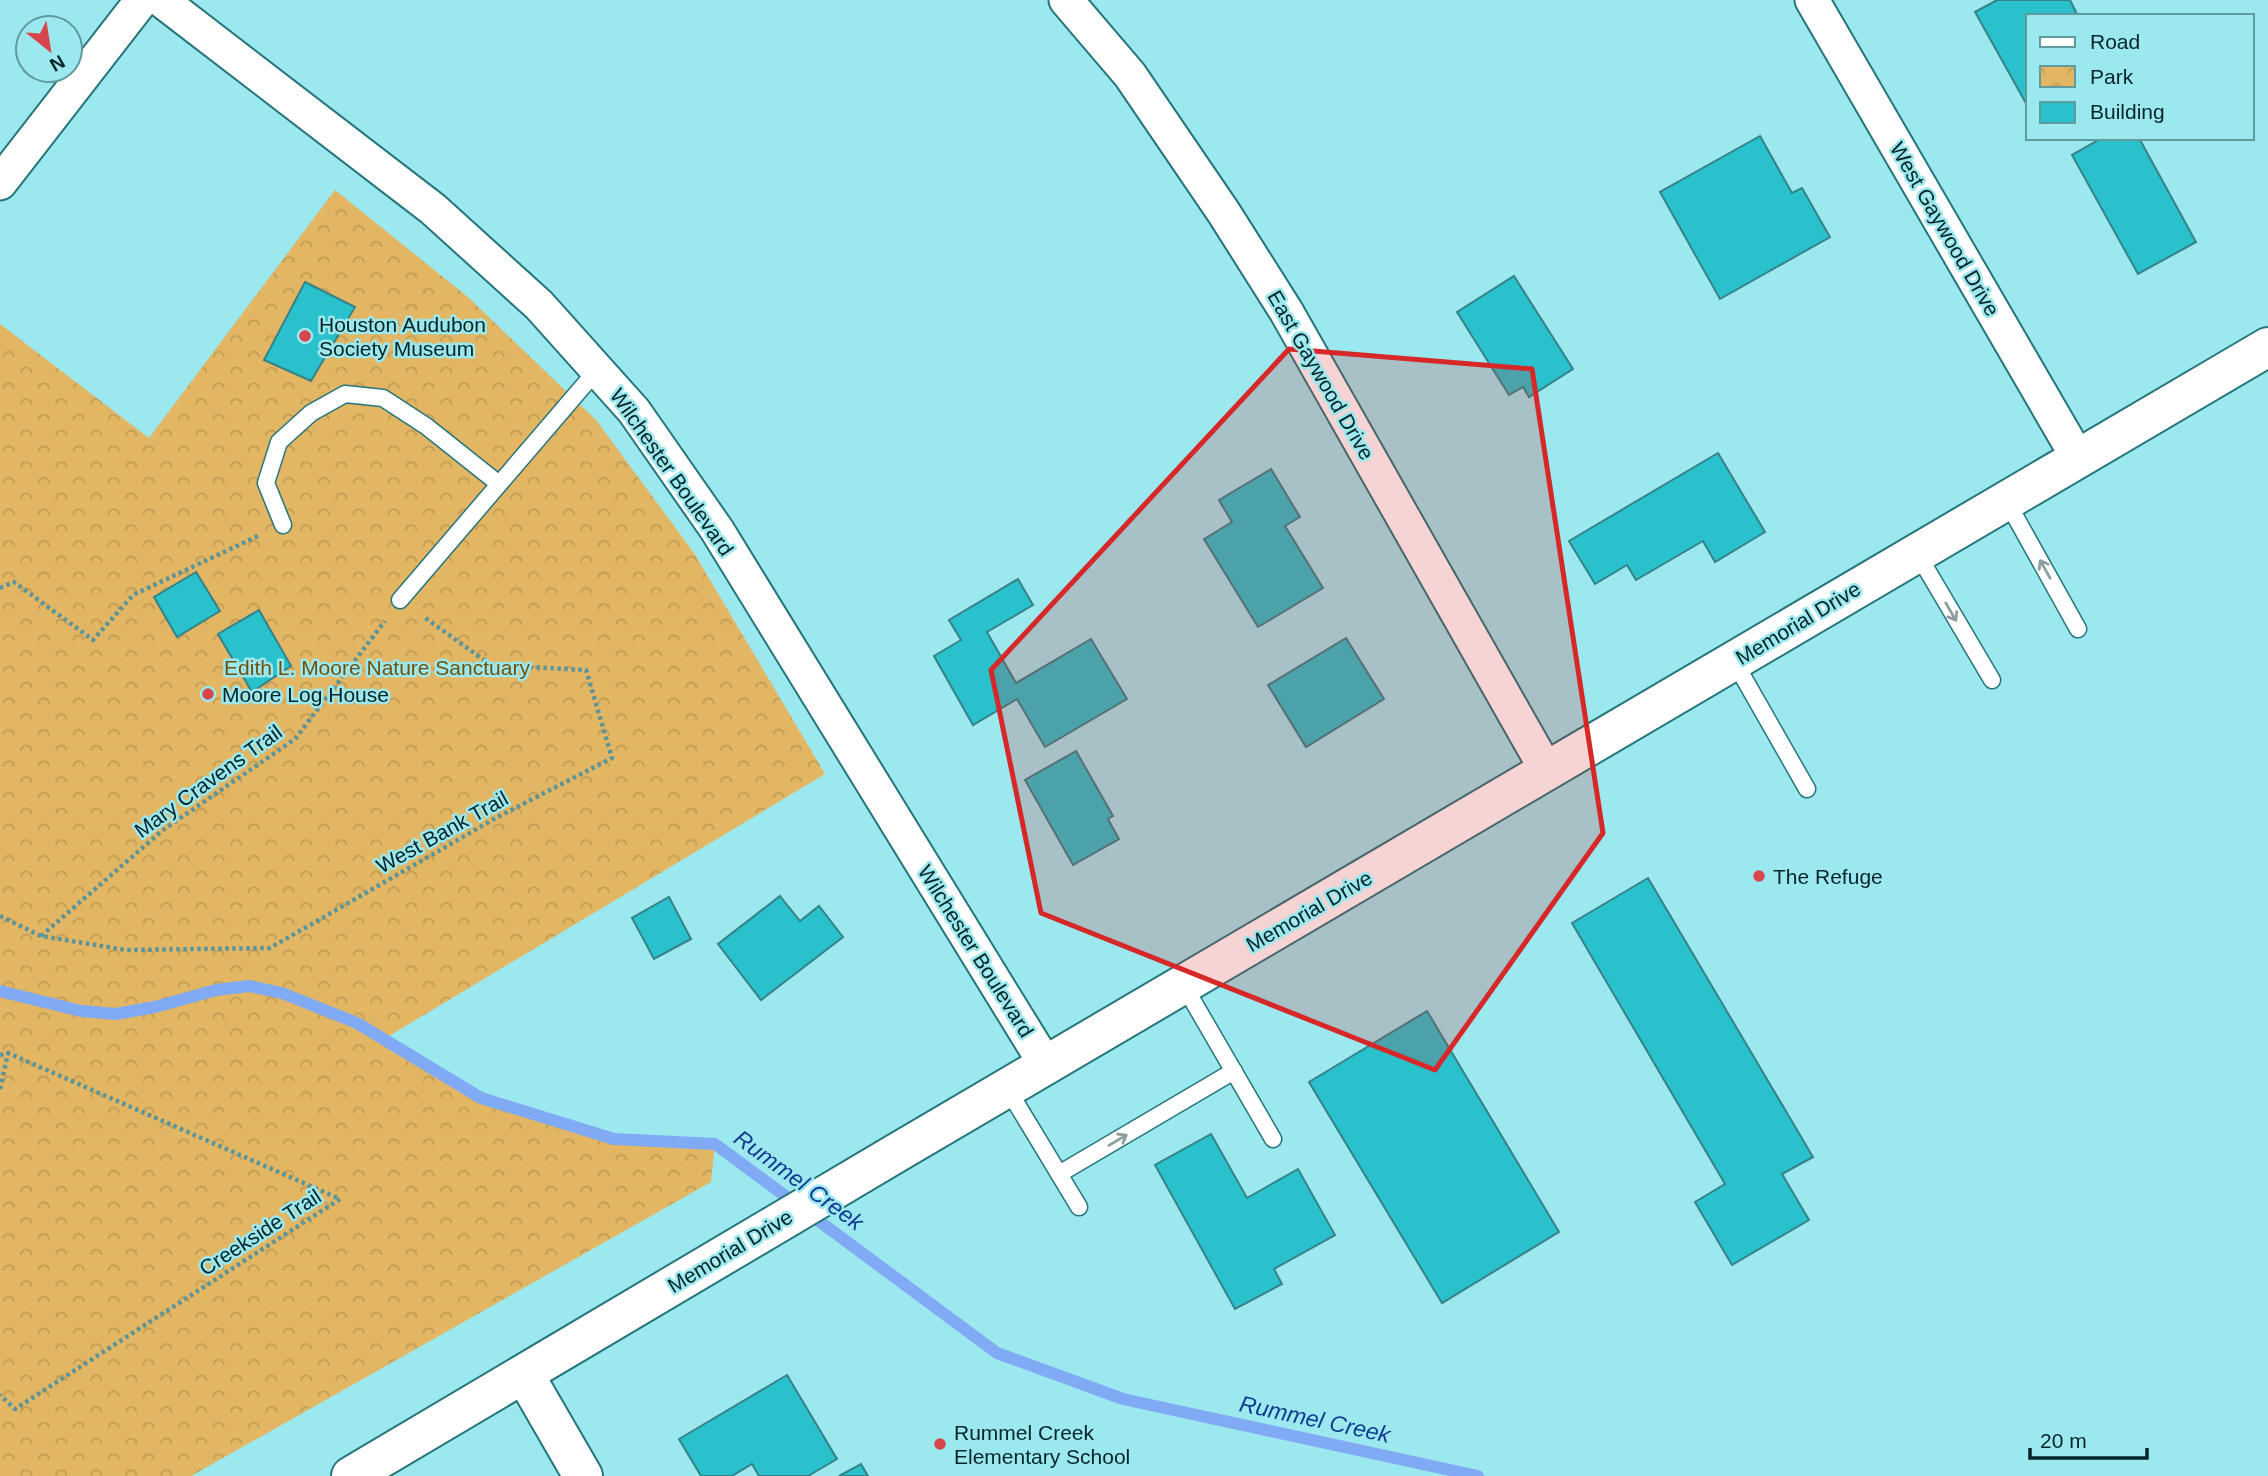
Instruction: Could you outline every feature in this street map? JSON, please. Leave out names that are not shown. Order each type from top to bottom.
[{"type":"main road","name":"Memorial Drive","points":[[351,1476],[718,1257],[2268,346]]},
{"type":"main road","points":[[524,1374],[583,1476]]},
{"type":"street","points":[[0,183],[142,0]]},
{"type":"street","name":"Wilchester Boulevard","points":[[161,0],[433,209],[540,305],[634,411],[717,530],[1046,1065]]},
{"type":"street","name":"East Gaywood Drive","points":[[1066,0],[1130,75],[1224,213],[1286,311],[1547,771]]},
{"type":"street","name":"West Gaywood Drive","points":[[1812,0],[2078,458]]},
{"type":"lane","points":[[400,600],[597,370]]},
{"type":"lane","points":[[283,525],[265,483],[279,442],[311,413],[345,394],[383,398],[426,426],[499,484]]},
{"type":"lane","points":[[2006,500],[2078,629]]},
{"type":"lane","points":[[1917,553],[1992,680]]},
{"type":"lane","points":[[1734,661],[1807,789]]},
{"type":"lane","points":[[1183,984],[1273,1139]]},
{"type":"lane","points":[[1059,1174],[1234,1071]]},
{"type":"lane","points":[[1007,1088],[1080,1208]]},
{"type":"path","points":[[0,588],[14,582],[93,640],[133,595],[283,525]]},
{"type":"path","name":"West Bank Trail","points":[[0,916],[41,936],[125,950],[270,948],[494,819],[612,758],[586,670],[491,665],[400,600]]},
{"type":"path","name":"Mary Cravens Trail","points":[[41,936],[163,830],[295,739],[400,600]]},
{"type":"path","points":[[0,1055],[8,1053],[0,1089]]},
{"type":"path","name":"Creekside Trail","points":[[0,1395],[15,1409],[340,1199],[8,1053]]},
{"type":"highlighted area","points":[[1289,349],[1532,369],[1603,833],[1435,1070],[1041,913],[991,670]]},
{"type":"green space","name":"Edith L. Moore Nature Sanctuary","points":[[335,190],[469,298],[596,420],[694,553],[825,774],[384,1039],[482,1098],[614,1139],[715,1144],[711,1182],[191,1476],[0,1476],[0,324],[149,438]]},
{"type":"building","points":[[1997,0],[2070,0],[2077,14],[2026,14],[2026,103],[1975,12]]},
{"type":"building","points":[[1760,136],[1792,193],[1802,188],[1830,237],[1720,299],[1660,192]]},
{"type":"building","points":[[2098,140],[2140,140],[2196,242],[2138,274],[2072,155]]},
{"type":"building","points":[[1514,276],[1573,369],[1529,397],[1523,387],[1509,395],[1457,312]]},
{"type":"building","points":[[305,282],[355,307],[311,381],[264,360]]},
{"type":"building","points":[[1718,453],[1765,532],[1715,562],[1703,541],[1636,580],[1627,565],[1595,584],[1569,541]]},
{"type":"building","points":[[1271,469],[1300,517],[1285,526],[1323,588],[1258,627],[1204,539],[1232,522],[1219,500]]},
{"type":"building","points":[[196,572],[220,611],[177,637],[154,597]]},
{"type":"building","points":[[1018,579],[1033,605],[987,632],[1016,683],[1091,639],[1127,699],[1045,747],[1017,699],[973,725],[934,656],[961,640],[949,620]]},
{"type":"building","points":[[259,610],[291,666],[252,692],[218,634]]},
{"type":"building","points":[[1346,638],[1384,699],[1306,747],[1268,685]]},
{"type":"building","points":[[1076,751],[1113,816],[1108,819],[1119,839],[1073,865],[1025,780]]},
{"type":"building","points":[[1648,878],[1813,1157],[1782,1174],[1809,1220],[1732,1265],[1695,1202],[1725,1184],[1572,923]]},
{"type":"building","points":[[780,896],[800,921],[819,906],[843,937],[761,1000],[718,944]]},
{"type":"building","points":[[669,897],[691,939],[654,959],[632,918]]},
{"type":"building","points":[[1427,1011],[1559,1232],[1442,1303],[1309,1082]]},
{"type":"building","points":[[1211,1134],[1247,1198],[1298,1169],[1335,1235],[1274,1269],[1282,1284],[1235,1309],[1155,1165]]},
{"type":"building","points":[[787,1375],[837,1459],[808,1476],[759,1476],[752,1464],[732,1476],[701,1476],[679,1439]]},
{"type":"building","points":[[861,1464],[868,1476],[839,1476]]},
{"type":"waterway","name":"Rummel Creek","points":[[0,991],[81,1011],[116,1014],[155,1007],[216,990],[249,986],[282,993],[357,1023],[481,1098],[614,1139],[715,1144],[997,1353],[1123,1399],[1478,1476]]},
{"type":"place","name":"Houston Audubon Society Museum","points":[[305,336]]},
{"type":"place","name":"Moore Log House","points":[[208,694]]},
{"type":"place","name":"The Refuge","points":[[1759,876]]},
{"type":"place","name":"Rummel Creek Elementary School","points":[[940,1444]]}]
